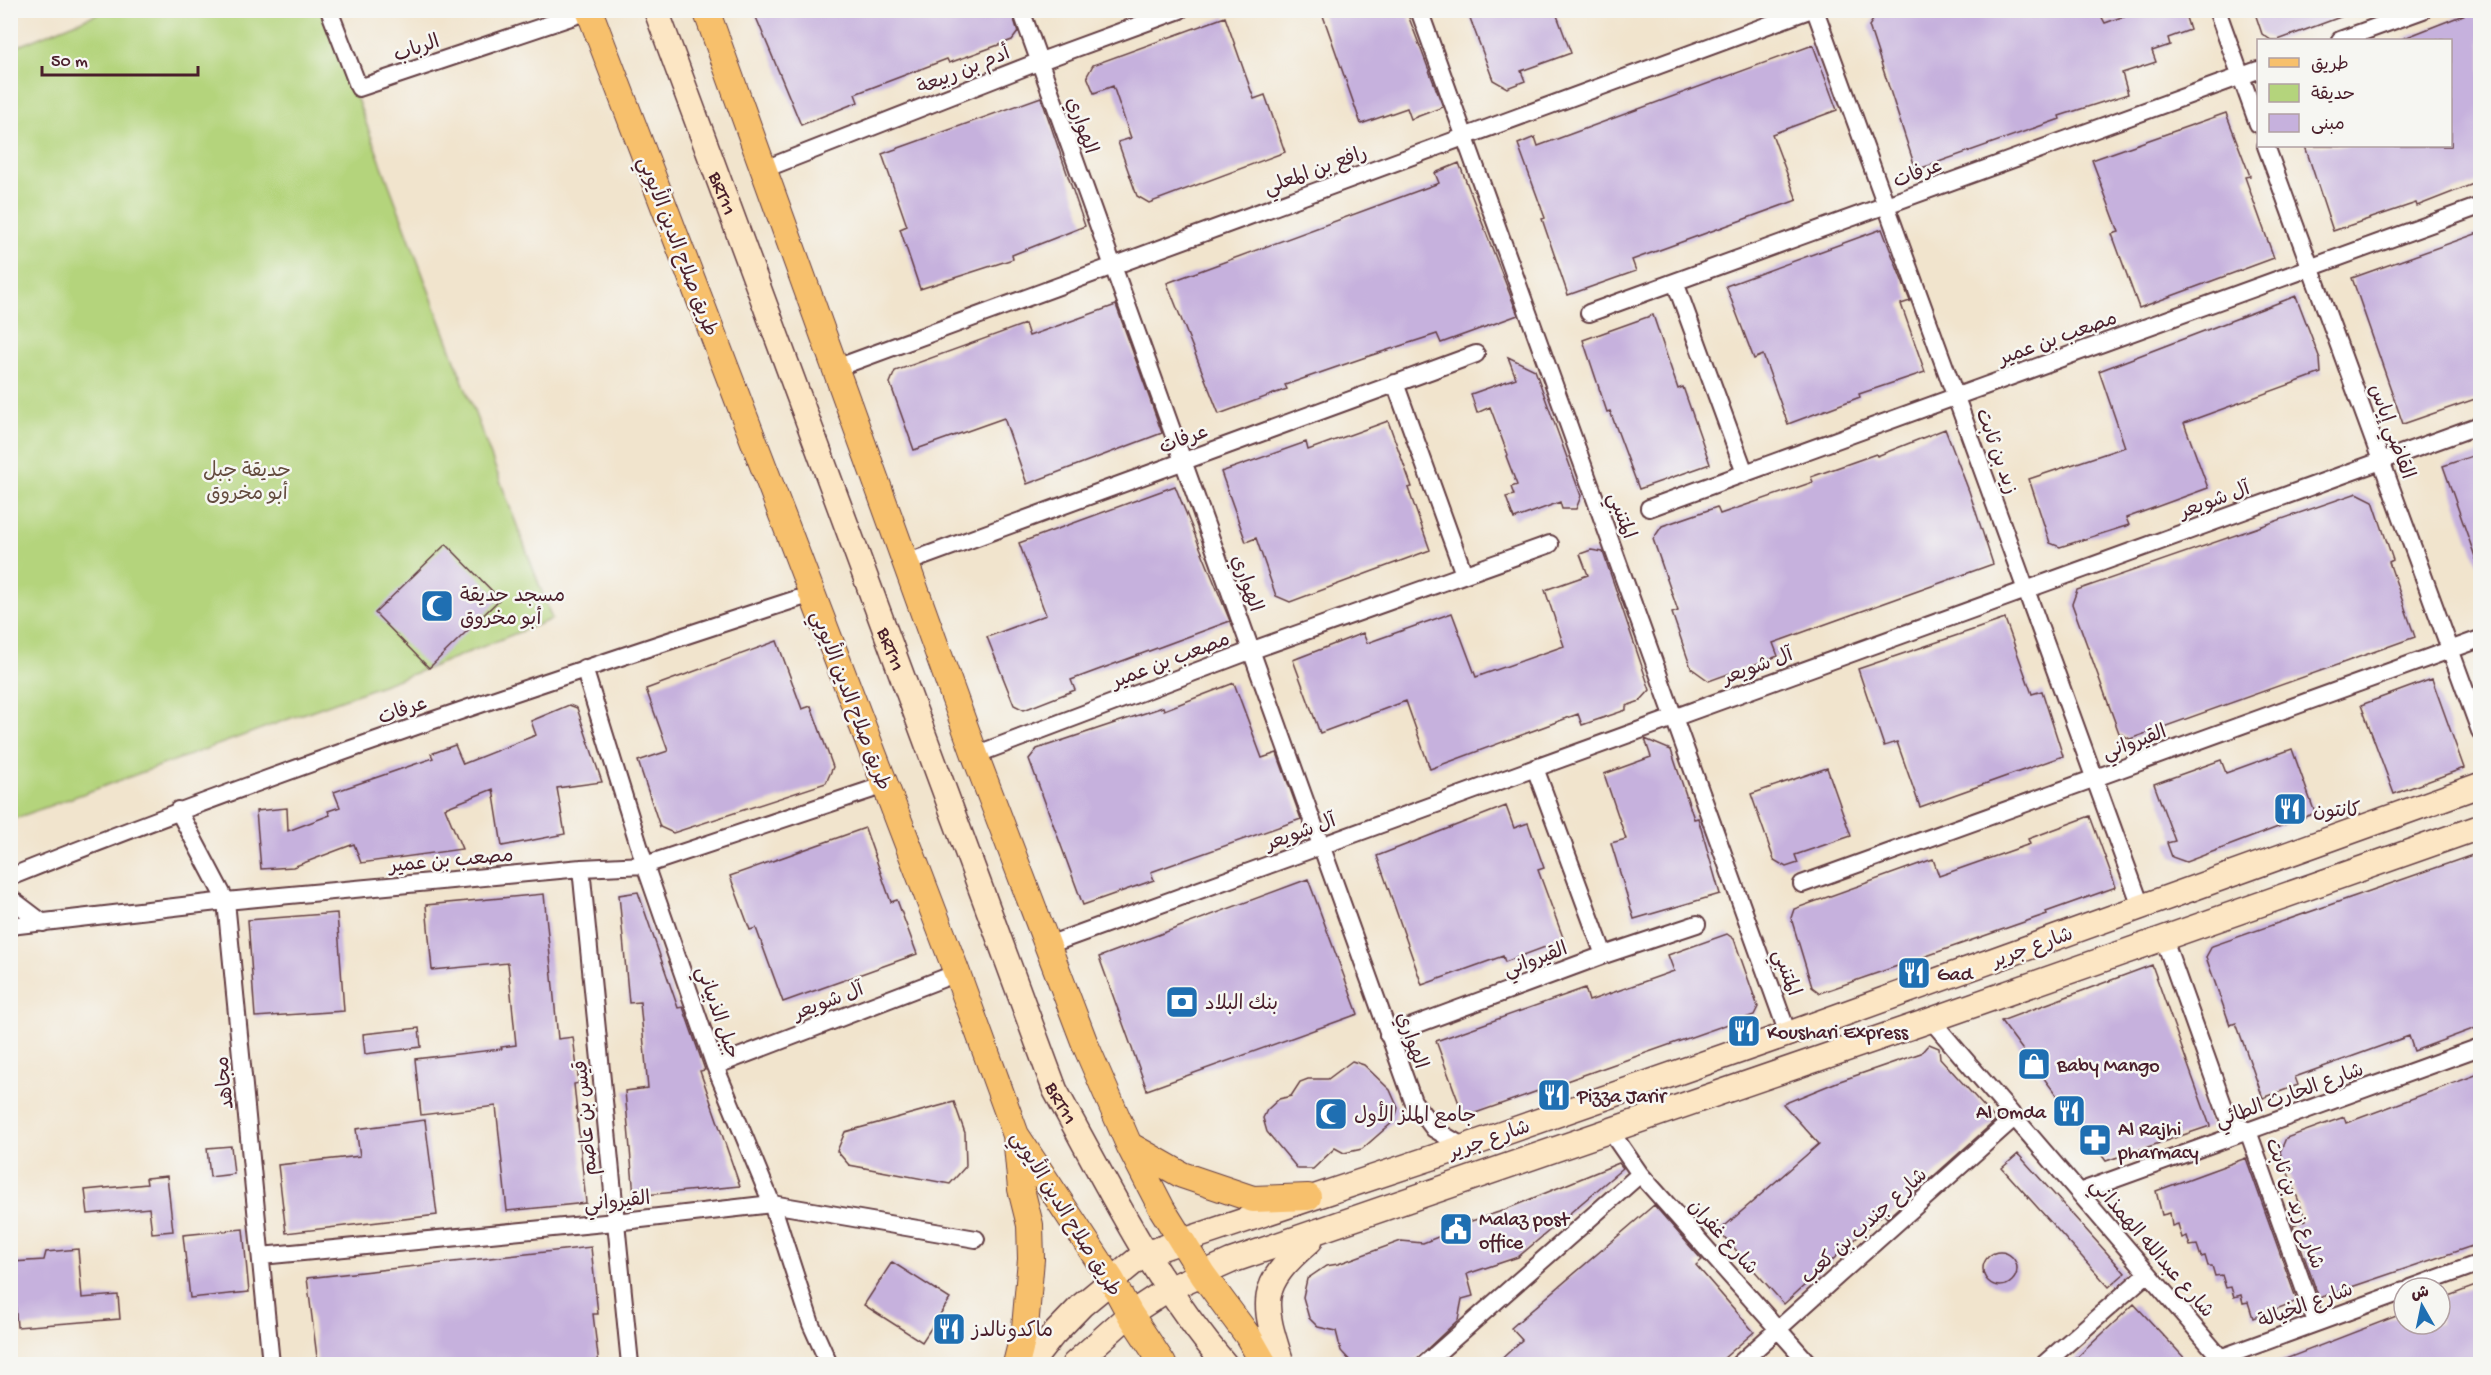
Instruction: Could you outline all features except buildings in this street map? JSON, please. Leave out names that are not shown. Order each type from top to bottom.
[{"type":"main road","name":"BRT11","points":[[656,10],[1055,1090],[1156,1272],[1225,1365]]},
{"type":"main road","points":[[706,10],[975,754],[1085,1044],[1129,1144],[1182,1243],[1248,1336],[1264,1365]]},
{"type":"main road","name":"طريق صلاح الدين الأيوبي","points":[[589,11],[957,973],[1016,1135],[1112,1281],[1163,1365]]},
{"type":"main road","name":"شارع جرير","points":[[1156,1272],[1182,1243],[1308,1197],[1464,1147],[1788,1034],[2481,785]]},
{"type":"main road","name":"شارع جرير","points":[[1030,1365],[1053,1335],[1082,1305],[1112,1281],[1156,1272],[1203,1275],[1231,1262],[1611,1132],[2481,827]]},
{"type":"main road","points":[[1016,1135],[1021,1189],[1030,1225],[1031,1260],[1025,1328],[1016,1365]]},
{"type":"main road","points":[[1129,1144],[1182,1175],[1253,1199],[1308,1197]]},
{"type":"main road","points":[[1282,1365],[1268,1316],[1270,1286],[1286,1261],[1319,1233]]},
{"type":"main road","points":[[1074,1365],[1130,1314],[1156,1272]]},
{"type":"street","name":"الرباب","points":[[329,10],[359,88],[589,11]]},
{"type":"street","name":"الهواري","points":[[1022,10],[1038,62],[1388,1035],[1418,1112],[1434,1130],[1464,1147]]},
{"type":"street","name":"أدم بن ربيعة","points":[[762,170],[1038,62],[1180,10]]},
{"type":"street","name":"المتنبي","points":[[1419,10],[1788,1034]]},
{"type":"street","name":"رافع بن المعلي","points":[[836,368],[1809,10]]},
{"type":"street","name":"زيد بن ثابت","points":[[1815,10],[2141,906]]},
{"type":"street","points":[[2217,10],[2257,119]]},
{"type":"street","points":[[2343,39],[2423,10]]},
{"type":"street","name":"عرفات","points":[[1589,313],[2257,71]]},
{"type":"street","name":"القاضي إياس","points":[[2266,147],[2481,731]]},
{"type":"street","name":"مصعب بن عمير","points":[[1648,508],[2481,206]]},
{"type":"street","points":[[1675,282],[1745,473]]},
{"type":"street","name":"عرفات","points":[[906,564],[1181,460],[1476,354]]},
{"type":"street","points":[[1395,383],[1464,574]]},
{"type":"street","name":"آل شويعر","points":[[1048,945],[2481,425]]},
{"type":"street","name":"مصعب بن عمير","points":[[975,754],[1250,651],[1550,544]]},
{"type":"street","name":"عرفات","points":[[10,877],[178,810],[584,668],[812,594]]},
{"type":"street","name":"القيرواني","points":[[1802,884],[2481,639]]},
{"type":"street","name":"جبل الذبياني","points":[[584,668],[645,865],[715,1066],[772,1203],[811,1324],[829,1365]]},
{"type":"street","points":[[1535,768],[1604,955]]},
{"type":"street","name":"مصعب بن عمير","points":[[10,926],[226,901],[581,868],[645,865],[885,785]]},
{"type":"street","name":"مجاهد","points":[[178,810],[226,901],[271,1365]]},
{"type":"street","name":"قيس بن عاصم","points":[[581,868],[630,1365]]},
{"type":"street","points":[[10,898],[43,923]]},
{"type":"street","name":"القيرواني","points":[[1388,1035],[1604,955],[1696,924]]},
{"type":"street","name":"شارع زيد بن ثابت","points":[[2163,939],[2229,1121],[2248,1131],[2316,1322]]},
{"type":"street","name":"آل شويعر","points":[[715,1066],[957,973]]},
{"type":"street","name":"شارع عبدالله الهمذاني","points":[[1931,1020],[2223,1361]]},
{"type":"street","name":"شارع الحارث الطائي","points":[[2079,1192],[2481,1047]]},
{"type":"street","name":"شارع جندب بن كعب","points":[[1739,1365],[2014,1117]]},
{"type":"street","name":"شارع غفران","points":[[1611,1132],[1640,1173],[1809,1365]]},
{"type":"street","points":[[1425,1365],[1640,1173]]},
{"type":"street","name":"القيرواني","points":[[261,1256],[615,1222],[772,1203],[975,1239]]},
{"type":"street","points":[[2445,1276],[2481,1263]]},
{"type":"street","points":[[2044,1365],[2148,1273]]},
{"type":"street","name":"شارع الخيالة","points":[[2223,1361],[2316,1322],[2392,1294]]},
{"type":"green space","name":"حديقة جبل أبو مخروق","points":[[104,11],[324,11],[552,619],[429,668],[11,820],[11,49]]},
{"type":"place","name":"مسجد حديقة أبو مخروق","points":[[437,606]]},
{"type":"place","name":"كانتون","points":[[2290,809]]},
{"type":"place","name":"Gad","points":[[1914,973]]},
{"type":"place","name":"بنك البلاد","points":[[1182,1002]]},
{"type":"place","name":"Koushari Express","points":[[1744,1031]]},
{"type":"place","name":"Baby Mango","points":[[2034,1064]]},
{"type":"place","name":"Pizza Jarir","points":[[1554,1095]]},
{"type":"place","name":"Al Omda","points":[[2069,1111]]},
{"type":"place","name":"جامع الملز الأول","points":[[1331,1114]]},
{"type":"place","name":"Al Rajhi pharmacy","points":[[2095,1140]]},
{"type":"place","name":"Malaz post office","points":[[1456,1229]]},
{"type":"place","name":"ماكدونالدز","points":[[949,1329]]}]
